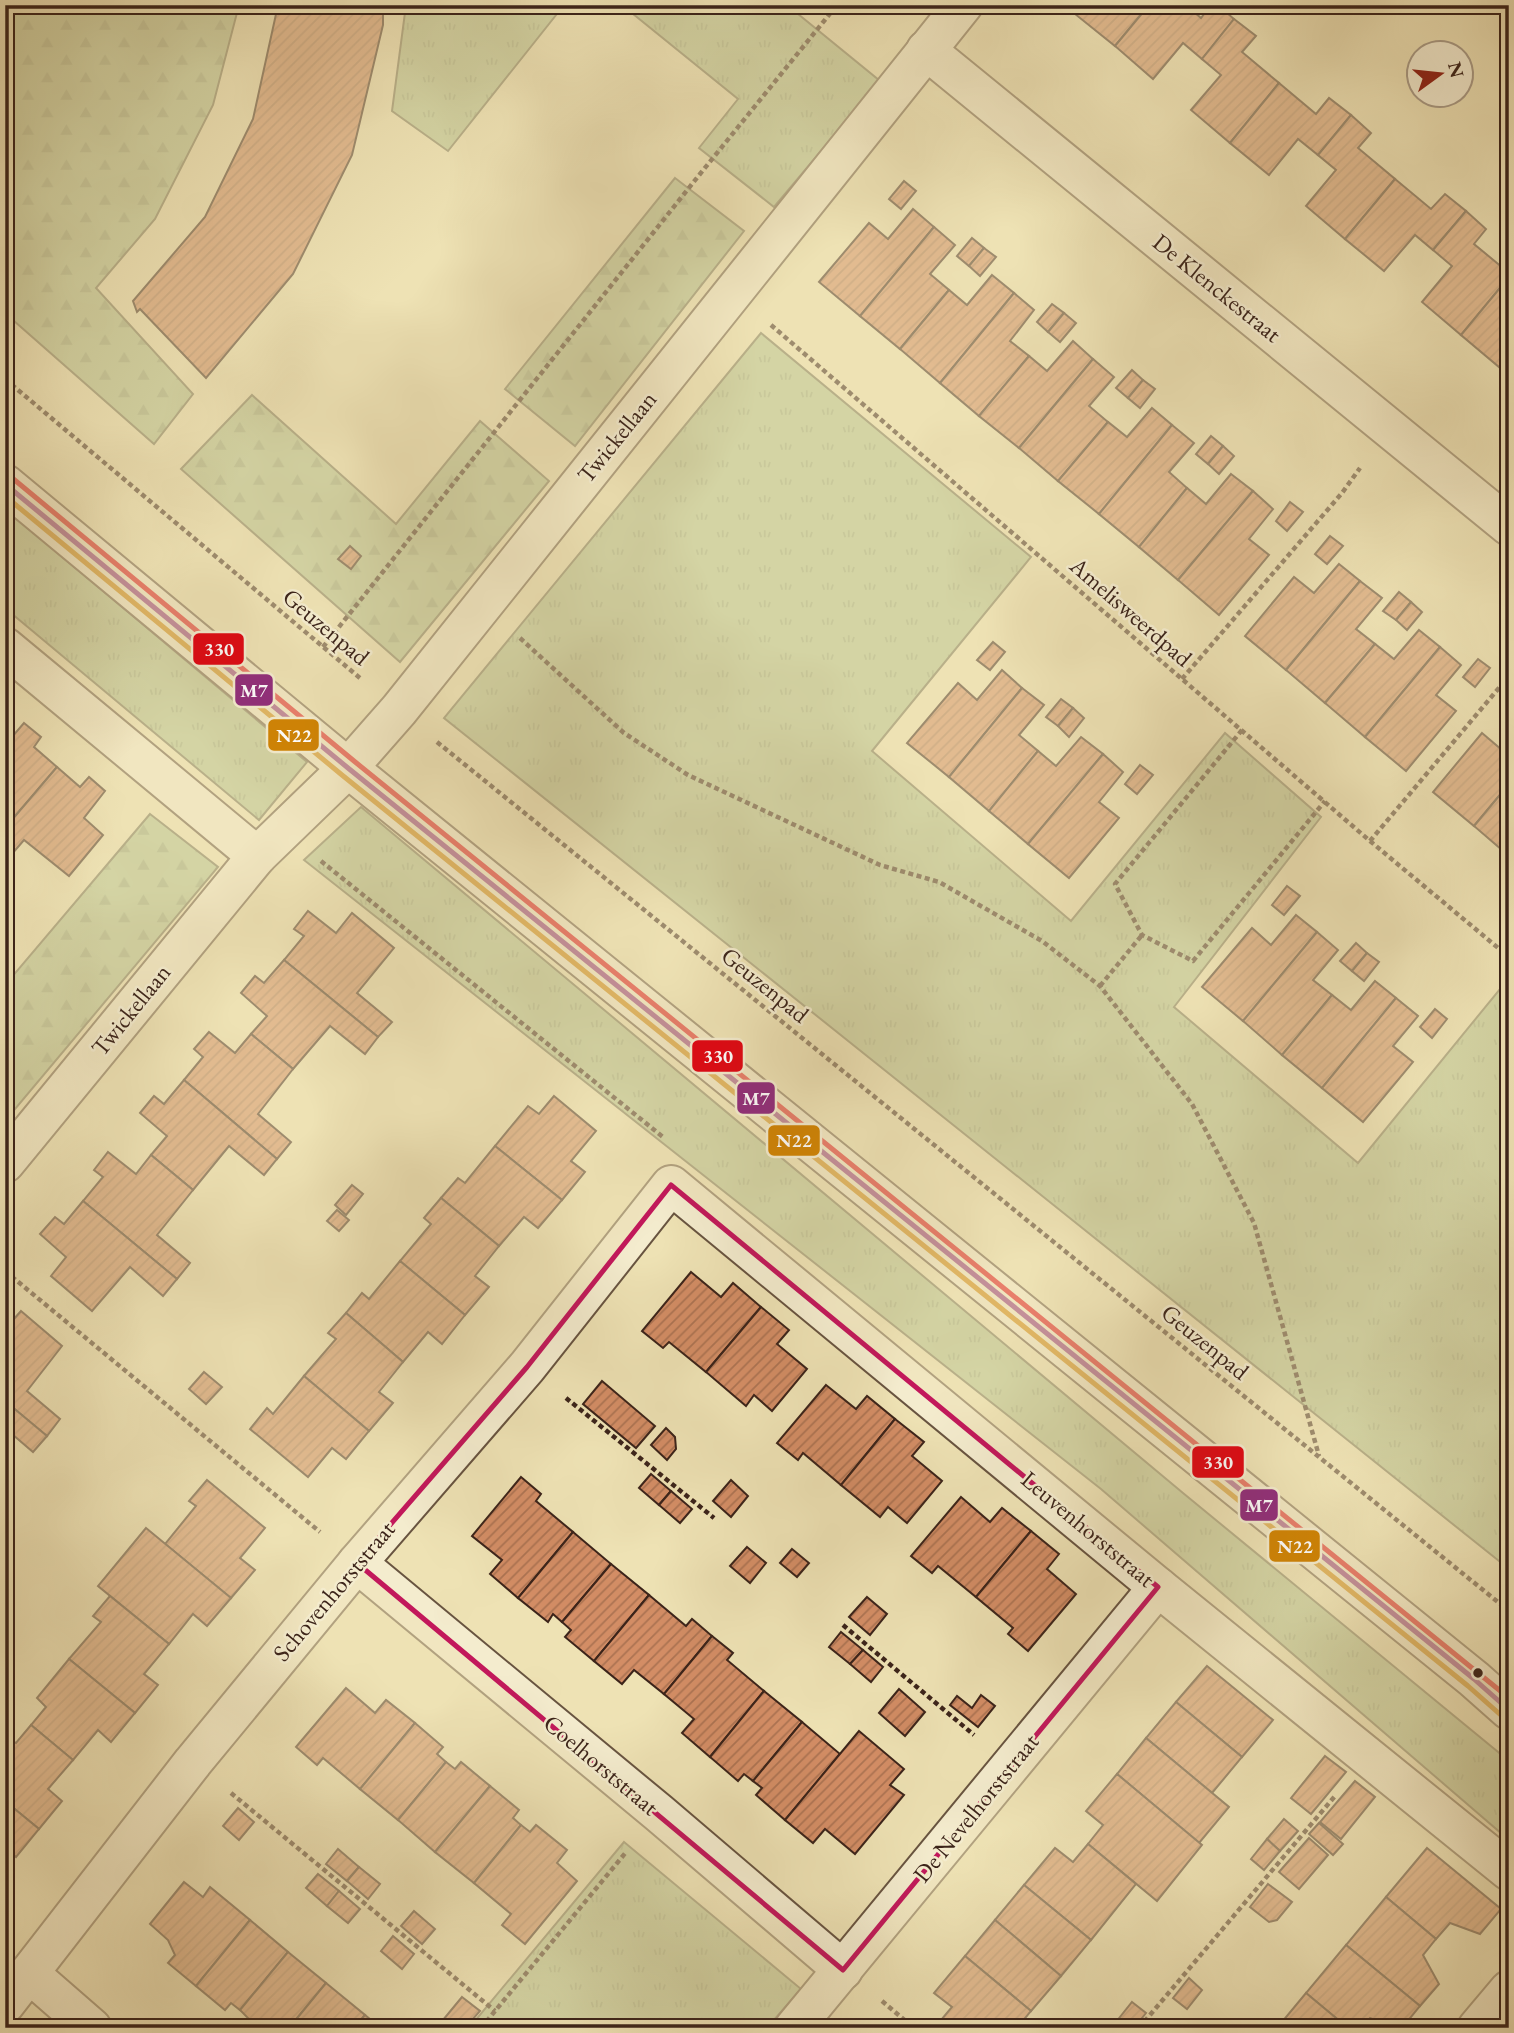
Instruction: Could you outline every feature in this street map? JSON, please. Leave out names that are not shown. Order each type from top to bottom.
[{"type":"street","name":"Twickellaan","points":[[5,1164],[270,843],[348,768],[399,710],[963,5]]},
{"type":"street","name":"De Klenckestraat","points":[[926,50],[1509,526]]},
{"type":"street","points":[[5,484],[348,768],[1430,1643],[1509,1710]]},
{"type":"street","points":[[5,647],[270,843]]},
{"type":"street","name":"Schovenhorststraat","points":[[5,2004],[193,1762],[357,1563],[527,1367],[671,1185]]},
{"type":"street","name":"Leuvenhorststraat","points":[[671,1185],[1158,1587],[1509,1871]]},
{"type":"street","name":"Coelhorststraat","points":[[357,1563],[843,1969]]},
{"type":"street","name":"De Nevelhorststraat","points":[[794,2028],[1158,1587]]},
{"type":"street","points":[[30,1974],[92,2028]]},
{"type":"street","points":[[1477,2028],[1509,1990]]},
{"type":"path","points":[[323,647],[837,5]]},
{"type":"path","name":"Amelisweerdpad","points":[[732,292],[1370,841],[1509,957]]},
{"type":"path","name":"Geuzenpad","points":[[5,379],[399,710],[1509,1611]]},
{"type":"path","points":[[1182,679],[1342,493],[1390,428]]},
{"type":"path","points":[[482,605],[624,733],[688,775],[880,865],[939,882],[1042,941],[1100,986],[1192,1104],[1254,1223],[1319,1456]]},
{"type":"path","points":[[1370,841],[1509,676]]},
{"type":"path","points":[[1242,730],[1115,884],[1142,935],[1193,961],[1325,801]]},
{"type":"path","points":[[270,843],[671,1144],[671,1185]]},
{"type":"path","points":[[1100,986],[1142,935]]},
{"type":"path","points":[[5,1270],[357,1563]]},
{"type":"path","points":[[527,1367],[714,1518]]},
{"type":"path","points":[[843,1625],[1010,1766]]},
{"type":"path","points":[[1139,2028],[1368,1756]]},
{"type":"path","points":[[193,1762],[495,2011]]},
{"type":"path","points":[[481,2028],[659,1813]]},
{"type":"highlighted area","points":[[671,1185],[1158,1587],[843,1970],[357,1563],[527,1367]]},
{"type":"green space","points":[[5,5],[239,5],[213,105],[155,219],[96,288],[193,394],[154,444],[5,313]]},
{"type":"green space","points":[[406,5],[564,5],[448,151],[392,111]]},
{"type":"green space","points":[[622,5],[787,5],[880,81],[774,207],[699,148],[738,99]]},
{"type":"green space","points":[[675,178],[744,231],[575,446],[505,389]]},
{"type":"green space","points":[[761,333],[1031,557],[872,751],[1071,921],[1225,733],[1321,817],[1174,1007],[1358,1163],[1509,978],[1509,1569],[444,718]]},
{"type":"green space","points":[[252,395],[396,524],[480,421],[549,481],[400,662],[181,469]]},
{"type":"green space","points":[[5,509],[307,762],[259,820],[5,608]]},
{"type":"green space","points":[[361,807],[1183,1493],[1509,1761],[1509,1840],[1101,1489],[304,860]]},
{"type":"green space","points":[[150,814],[218,867],[5,1121],[5,985]]},
{"type":"green space","points":[[624,1842],[801,1989],[767,2028],[469,2028]]},
{"type":"building","points":[[278,5],[383,5],[383,25],[352,155],[293,274],[206,378],[140,309],[137,312],[133,301],[205,217],[253,119]]},
{"type":"building","points":[[1083,5],[1149,5],[1115,46],[1075,14]]},
{"type":"building","points":[[1149,5],[1186,5],[1201,18],[1211,5],[1218,5],[1234,19],[1202,59],[1183,43],[1153,79],[1115,46]]},
{"type":"building","points":[[1234,19],[1256,36],[1242,52],[1279,83],[1230,143],[1191,110],[1221,75],[1202,59]]},
{"type":"building","points":[[1279,83],[1316,114],[1329,98],[1351,115],[1318,155],[1298,139],[1269,175],[1230,143]]},
{"type":"building","points":[[1351,115],[1371,133],[1358,148],[1395,179],[1345,239],[1306,206],[1336,170],[1318,155]]},
{"type":"building","points":[[1395,179],[1431,209],[1445,194],[1466,211],[1433,250],[1415,235],[1384,271],[1345,239]]},
{"type":"building","points":[[904,181],[916,191],[901,209],[889,199]]},
{"type":"building","points":[[913,209],[934,227],[860,316],[819,282],[869,223],[888,239]]},
{"type":"building","points":[[1466,211],[1486,229],[1474,244],[1509,273],[1509,277],[1461,335],[1422,302],[1452,266],[1433,250]]},
{"type":"building","points":[[934,227],[955,245],[930,274],[949,290],[900,349],[860,316]]},
{"type":"building","points":[[972,238],[984,248],[969,266],[957,256]]},
{"type":"building","points":[[984,248],[996,257],[980,276],[969,266]]},
{"type":"building","points":[[992,275],[1014,293],[940,383],[900,349],[949,290],[967,305]]},
{"type":"building","points":[[1509,277],[1509,356],[1499,367],[1461,335]]},
{"type":"building","points":[[1014,293],[1034,310],[1010,341],[1029,356],[979,416],[940,383]]},
{"type":"building","points":[[1052,304],[1064,313],[1048,332],[1037,322]]},
{"type":"building","points":[[1064,313],[1076,323],[1060,342],[1048,332]]},
{"type":"building","points":[[1073,341],[1093,359],[1019,448],[979,416],[1029,356],[1047,371]]},
{"type":"building","points":[[1093,359],[1114,377],[1089,406],[1108,422],[1058,481],[1019,448]]},
{"type":"building","points":[[1132,370],[1143,380],[1128,398],[1116,388]]},
{"type":"building","points":[[1143,380],[1155,389],[1140,408],[1128,398]]},
{"type":"building","points":[[1152,408],[1172,425],[1099,514],[1058,481],[1108,422],[1127,437]]},
{"type":"building","points":[[1172,425],[1194,443],[1169,472],[1187,488],[1139,547],[1099,514]]},
{"type":"building","points":[[1211,436],[1223,446],[1208,464],[1196,454]]},
{"type":"building","points":[[1223,446],[1234,456],[1219,474],[1208,464]]},
{"type":"building","points":[[1231,474],[1253,491],[1178,580],[1139,547],[1187,488],[1206,504]]},
{"type":"building","points":[[1253,491],[1273,509],[1249,539],[1269,555],[1219,615],[1178,580]]},
{"type":"building","points":[[1290,502],[1303,512],[1287,531],[1276,521]]},
{"type":"building","points":[[1330,536],[1343,546],[1327,564],[1315,554]]},
{"type":"building","points":[[350,546],[361,556],[351,569],[338,559]]},
{"type":"building","points":[[1339,564],[1360,581],[1286,670],[1245,636],[1294,577],[1314,593]]},
{"type":"building","points":[[1360,581],[1382,598],[1356,629],[1375,644],[1325,703],[1286,670]]},
{"type":"building","points":[[1399,592],[1411,602],[1396,620],[1383,611]]},
{"type":"building","points":[[1411,602],[1422,612],[1407,630],[1396,620]]},
{"type":"building","points":[[1419,630],[1440,647],[1365,737],[1325,703],[1375,644],[1394,659]]},
{"type":"building","points":[[993,642],[1005,652],[990,670],[977,660]]},
{"type":"building","points":[[1440,647],[1461,665],[1436,695],[1456,711],[1406,771],[1365,737]]},
{"type":"building","points":[[1478,659],[1490,668],[1475,687],[1463,677]]},
{"type":"building","points":[[1002,670],[1022,688],[949,777],[907,743],[958,683],[977,700]]},
{"type":"building","points":[[1022,688],[1044,705],[1019,735],[1038,751],[989,811],[949,777]]},
{"type":"building","points":[[1061,699],[1073,708],[1058,726],[1046,717]]},
{"type":"building","points":[[1073,708],[1084,718],[1069,737],[1058,726]]},
{"type":"building","points":[[24,723],[41,737],[34,747],[57,767],[5,828],[5,745]]},
{"type":"building","points":[[1482,733],[1502,750],[1509,741],[1509,784],[1474,826],[1433,792]]},
{"type":"building","points":[[1081,737],[1103,754],[1028,844],[989,811],[1038,751],[1056,766]]},
{"type":"building","points":[[1103,754],[1123,772],[1099,802],[1119,818],[1069,878],[1028,844]]},
{"type":"building","points":[[1140,765],[1153,775],[1137,794],[1125,784]]},
{"type":"building","points":[[57,767],[80,787],[89,777],[105,791],[84,818],[103,835],[69,876],[24,840],[5,862],[5,828]]},
{"type":"building","points":[[1509,784],[1509,856],[1474,826]]},
{"type":"building","points":[[1287,886],[1300,896],[1284,915],[1272,905]]},
{"type":"building","points":[[308,911],[336,933],[352,913],[394,948],[357,993],[392,1022],[378,1037],[284,960],[304,936],[294,929]]},
{"type":"building","points":[[1296,915],[1317,932],[1243,1021],[1202,987],[1252,928],[1271,945]]},
{"type":"building","points":[[1317,932],[1338,950],[1313,980],[1332,995],[1282,1055],[1243,1021]]},
{"type":"building","points":[[1356,943],[1367,953],[1352,971],[1340,961]]},
{"type":"building","points":[[1367,953],[1379,962],[1364,981],[1352,971]]},
{"type":"building","points":[[284,960],[378,1037],[365,1054],[330,1026],[293,1069],[251,1034],[267,1016],[241,993],[255,976],[264,983]]},
{"type":"building","points":[[1375,981],[1396,998],[1322,1088],[1282,1055],[1332,995],[1351,1010]]},
{"type":"building","points":[[1396,998],[1418,1016],[1393,1046],[1413,1062],[1363,1122],[1322,1088]]},
{"type":"building","points":[[1435,1009],[1447,1019],[1432,1038],[1420,1027]]},
{"type":"building","points":[[209,1032],[235,1053],[251,1034],[293,1069],[258,1114],[291,1142],[277,1159],[184,1080],[203,1057],[194,1049]]},
{"type":"building","points":[[184,1080],[277,1159],[264,1175],[229,1146],[193,1190],[151,1155],[167,1136],[140,1113],[154,1096],[164,1104]]},
{"type":"building","points":[[554,1096],[596,1131],[571,1161],[585,1172],[562,1200],[495,1146],[528,1106],[539,1114]]},
{"type":"building","points":[[495,1146],[562,1200],[538,1228],[524,1217],[499,1246],[441,1198],[458,1178],[465,1183]]},
{"type":"building","points":[[108,1152],[136,1174],[151,1155],[193,1190],[157,1235],[190,1263],[177,1279],[83,1201],[103,1177],[94,1170]]},
{"type":"building","points":[[352,1185],[363,1194],[346,1215],[335,1205]]},
{"type":"building","points":[[441,1198],[499,1246],[475,1276],[489,1287],[465,1315],[400,1261],[431,1224],[424,1218]]},
{"type":"building","points":[[83,1201],[177,1279],[163,1296],[130,1267],[92,1311],[51,1276],[66,1257],[40,1234],[55,1217],[64,1224]]},
{"type":"building","points":[[337,1210],[349,1220],[339,1231],[327,1221]]},
{"type":"building","points":[[400,1261],[465,1315],[442,1344],[428,1332],[403,1362],[346,1313],[362,1293],[369,1299]]},
{"type":"building","points":[[691,1272],[721,1297],[733,1283],[761,1307],[706,1372],[669,1342],[663,1348],[642,1331]]},
{"type":"building","points":[[761,1307],[789,1330],[777,1344],[807,1369],[772,1411],[754,1395],[746,1406],[706,1372]]},
{"type":"building","points":[[21,1311],[62,1346],[27,1391],[60,1419],[47,1436],[5,1401],[5,1329]]},
{"type":"building","points":[[346,1313],[403,1362],[379,1392],[393,1403],[369,1431],[304,1376],[336,1339],[328,1333]]},
{"type":"building","points":[[204,1372],[222,1387],[206,1404],[189,1389]]},
{"type":"building","points":[[304,1376],[369,1431],[346,1459],[332,1448],[308,1477],[250,1429],[267,1408],[273,1414]]},
{"type":"building","points":[[602,1381],[655,1426],[636,1448],[583,1404]]},
{"type":"building","points":[[826,1385],[856,1409],[867,1396],[895,1419],[841,1485],[803,1453],[798,1460],[777,1443]]},
{"type":"building","points":[[5,1401],[47,1436],[33,1452],[5,1428]]},
{"type":"building","points":[[895,1419],[924,1442],[912,1456],[942,1481],[907,1523],[888,1507],[880,1517],[841,1485]]},
{"type":"building","points":[[666,1428],[675,1437],[676,1449],[667,1460],[651,1445]]},
{"type":"building","points":[[651,1474],[671,1491],[659,1505],[639,1488]]},
{"type":"building","points":[[521,1477],[541,1494],[536,1501],[573,1532],[518,1598],[490,1574],[502,1560],[472,1536]]},
{"type":"building","points":[[207,1480],[265,1528],[240,1558],[255,1570],[231,1598],[165,1544],[196,1506],[189,1501]]},
{"type":"building","points":[[731,1480],[748,1496],[731,1517],[713,1501]]},
{"type":"building","points":[[671,1491],[692,1509],[680,1523],[659,1505]]},
{"type":"building","points":[[961,1497],[990,1522],[1002,1508],[1031,1531],[976,1597],[938,1566],[932,1573],[911,1556]]},
{"type":"building","points":[[146,1528],[231,1598],[207,1626],[193,1614],[169,1644],[98,1586]]},
{"type":"building","points":[[1031,1531],[1059,1554],[1047,1569],[1076,1594],[1028,1651],[1008,1634],[1013,1628],[976,1597]]},
{"type":"building","points":[[573,1532],[611,1564],[562,1622],[553,1614],[548,1622],[518,1598]]},
{"type":"building","points":[[747,1547],[766,1563],[750,1583],[730,1566]]},
{"type":"building","points":[[792,1549],[809,1563],[797,1577],[780,1563]]},
{"type":"building","points":[[611,1564],[649,1595],[594,1661],[565,1637],[571,1630],[562,1622]]},
{"type":"building","points":[[649,1595],[686,1626],[692,1619],[712,1636],[664,1694],[634,1670],[622,1684],[594,1661]]},
{"type":"building","points":[[110,1596],[169,1644],[144,1674],[158,1685],[135,1713],[69,1659],[101,1622],[93,1616]]},
{"type":"building","points":[[867,1597],[887,1614],[870,1635],[849,1617]]},
{"type":"building","points":[[841,1632],[863,1650],[850,1664],[829,1647]]},
{"type":"building","points":[[712,1636],[733,1653],[727,1660],[764,1691],[710,1757],[682,1733],[694,1719],[664,1694]]},
{"type":"building","points":[[863,1650],[883,1667],[871,1682],[850,1664]]},
{"type":"building","points":[[69,1659],[135,1713],[111,1742],[98,1730],[73,1760],[31,1725],[46,1707],[37,1698]]},
{"type":"building","points":[[1207,1666],[1273,1720],[1242,1757],[1176,1702]]},
{"type":"building","points":[[346,1688],[375,1713],[386,1700],[415,1723],[360,1789],[323,1758],[317,1765],[296,1747]]},
{"type":"building","points":[[899,1689],[925,1712],[905,1736],[879,1713]]},
{"type":"building","points":[[764,1691],[802,1722],[753,1781],[744,1774],[738,1781],[710,1757]]},
{"type":"building","points":[[981,1695],[995,1706],[978,1727],[950,1705],[957,1696],[972,1708]]},
{"type":"building","points":[[1176,1702],[1242,1757],[1212,1793],[1146,1738]]},
{"type":"building","points":[[802,1722],[840,1754],[785,1820],[756,1795],[762,1788],[753,1781]]},
{"type":"building","points":[[415,1723],[443,1747],[437,1754],[446,1762],[398,1820],[360,1789]]},
{"type":"building","points":[[31,1725],[73,1760],[48,1789],[62,1801],[39,1829],[5,1801],[5,1736],[16,1743]]},
{"type":"building","points":[[859,1731],[904,1769],[890,1785],[904,1795],[855,1854],[825,1829],[813,1843],[785,1820]]},
{"type":"building","points":[[1146,1738],[1229,1807],[1199,1843],[1117,1774]]},
{"type":"building","points":[[1325,1756],[1346,1772],[1311,1814],[1291,1798]]},
{"type":"building","points":[[446,1762],[455,1769],[461,1762],[490,1786],[435,1852],[398,1820]]},
{"type":"building","points":[[1117,1774],[1202,1845],[1157,1901],[1088,1844],[1103,1825],[1086,1811]]},
{"type":"building","points":[[1355,1781],[1375,1797],[1341,1839],[1320,1822]]},
{"type":"building","points":[[490,1786],[519,1810],[513,1818],[521,1825],[474,1883],[435,1852]]},
{"type":"building","points":[[5,1801],[39,1829],[16,1857],[8,1850],[5,1851]]},
{"type":"building","points":[[238,1808],[254,1822],[239,1840],[223,1826]]},
{"type":"building","points":[[1284,1819],[1298,1831],[1280,1851],[1267,1839]]},
{"type":"building","points":[[1319,1823],[1343,1844],[1333,1855],[1309,1834]]},
{"type":"building","points":[[521,1825],[530,1832],[536,1825],[567,1850],[557,1863],[577,1881],[525,1944],[502,1925],[511,1914],[474,1883]]},
{"type":"building","points":[[1309,1838],[1328,1855],[1299,1889],[1279,1872]]},
{"type":"building","points":[[1267,1839],[1280,1851],[1264,1870],[1251,1859]]},
{"type":"building","points":[[1088,1844],[1136,1884],[1091,1940],[1024,1885],[1055,1848],[1073,1862]]},
{"type":"building","points":[[1427,1848],[1501,1909],[1480,1934],[1450,1923],[1436,1939],[1386,1897]]},
{"type":"building","points":[[338,1849],[359,1867],[347,1881],[326,1864]]},
{"type":"building","points":[[359,1867],[380,1884],[368,1899],[347,1881]]},
{"type":"building","points":[[318,1874],[339,1891],[327,1906],[306,1888]]},
{"type":"building","points":[[184,1882],[203,1897],[210,1887],[250,1920],[196,1986],[168,1963],[175,1955],[168,1940],[150,1924]]},
{"type":"building","points":[[1268,1884],[1292,1902],[1277,1920],[1269,1922],[1250,1907]]},
{"type":"building","points":[[1024,1885],[1091,1940],[1061,1976],[995,1920]]},
{"type":"building","points":[[339,1891],[360,1909],[348,1923],[327,1906]]},
{"type":"building","points":[[1386,1897],[1436,1939],[1423,1955],[1439,1984],[1420,2006],[1346,1945]]},
{"type":"building","points":[[414,1911],[435,1929],[422,1944],[401,1926]]},
{"type":"building","points":[[250,1920],[288,1952],[240,2010],[231,2003],[225,2010],[196,1986]]},
{"type":"building","points":[[995,1920],[1061,1976],[1031,2011],[965,1956]]},
{"type":"building","points":[[393,1936],[414,1954],[402,1969],[381,1951]]},
{"type":"building","points":[[1346,1945],[1420,2006],[1402,2028],[1370,2018],[1362,2028],[1348,2028],[1306,1993]]},
{"type":"building","points":[[288,1952],[326,1983],[289,2028],[246,2028],[242,2025],[248,2018],[240,2010]]},
{"type":"building","points":[[965,1956],[1031,2011],[1017,2028],[936,2026],[952,2007],[934,1993]]},
{"type":"building","points":[[1189,1978],[1202,1990],[1187,2009],[1173,1998]]},
{"type":"building","points":[[326,1983],[365,2015],[354,2028],[289,2028]]},
{"type":"building","points":[[1306,1993],[1348,2028],[1277,2028]]},
{"type":"building","points":[[462,1997],[480,2011],[465,2028],[452,2028],[443,2020]]},
{"type":"building","points":[[1132,2002],[1146,2013],[1134,2028],[1123,2028],[1116,2022]]},
{"type":"building","points":[[365,2015],[381,2028],[354,2028]]},
{"type":"transit line","name":"330","points":[[11,477],[354,761],[1509,1698]]},
{"type":"transit line","name":"M7","points":[[5,484],[348,768],[1509,1710]]},
{"type":"transit line","name":"N22","points":[[5,496],[342,775],[1503,1717]]}]
